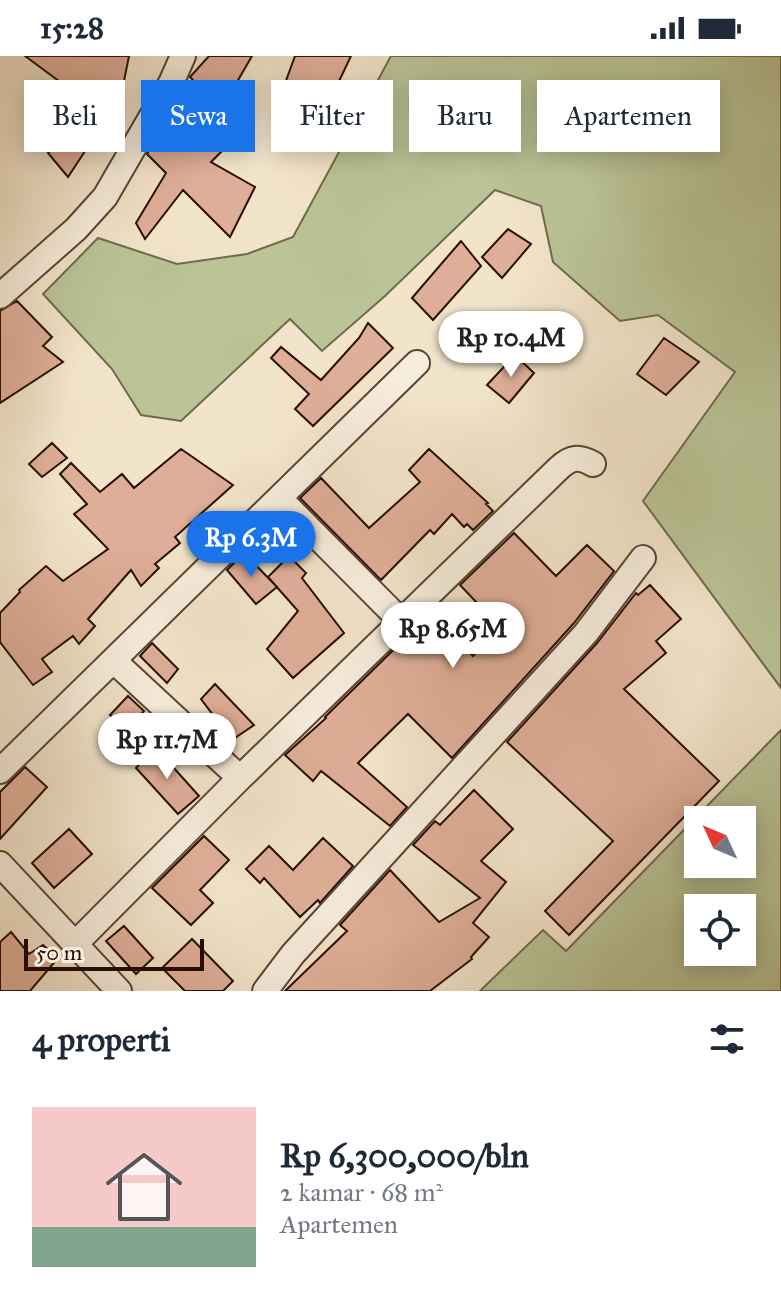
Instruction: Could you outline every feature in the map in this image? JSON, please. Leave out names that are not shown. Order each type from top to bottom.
[{"type":"street","points":[[0,296],[76,229],[105,197],[171,83],[183,56]]},
{"type":"street","points":[[0,771],[417,363]]},
{"type":"street","points":[[75,944],[240,778],[567,460],[584,459],[593,464]]},
{"type":"street","points":[[279,498],[401,621]]},
{"type":"street","points":[[265,991],[303,942],[586,633],[643,558]]},
{"type":"street","points":[[114,661],[240,778]]},
{"type":"street","points":[[0,864],[119,991]]},
{"type":"green space","points":[[391,56],[781,56],[781,688],[643,501],[735,372],[658,315],[620,321],[553,262],[541,206],[495,190],[385,296],[322,351],[290,319],[181,421],[141,415],[112,369],[43,294],[98,238],[177,264],[247,254],[293,237],[339,152],[393,152],[393,80],[378,80]]},
{"type":"green space","points":[[781,730],[781,991],[480,991],[543,930],[566,951],[684,830],[684,878],[756,878],[756,806],[707,806]]},
{"type":"building","points":[[25,56],[129,56],[124,80],[57,80]]},
{"type":"building","points":[[209,56],[252,56],[238,80],[193,80],[190,77]]},
{"type":"building","points":[[295,56],[351,56],[340,80],[286,80]]},
{"type":"building","points":[[49,152],[84,152],[68,177]]},
{"type":"building","points":[[221,152],[211,162],[255,187],[230,237],[183,190],[145,239],[136,223],[166,173],[147,154]]},
{"type":"building","points":[[508,229],[531,244],[502,278],[482,257]]},
{"type":"building","points":[[461,241],[481,266],[433,320],[412,298]]},
{"type":"building","points":[[17,301],[52,337],[43,346],[63,362],[0,403],[0,311]]},
{"type":"building","points":[[368,323],[393,348],[313,426],[295,409],[309,394],[271,358],[281,347],[321,380],[359,338]]},
{"type":"building","points":[[664,338],[699,362],[666,395],[637,374]]},
{"type":"building","points":[[515,355],[534,373],[509,403],[487,385]]},
{"type":"building","points":[[52,443],[67,458],[42,477],[29,464]]},
{"type":"building","points":[[181,449],[233,485],[175,537],[180,543],[155,564],[159,568],[141,586],[131,570],[88,619],[95,626],[79,644],[73,636],[42,659],[52,672],[33,685],[0,642],[0,613],[19,590],[46,566],[63,581],[108,549],[74,514],[87,504],[60,474],[71,463],[100,492],[122,474],[134,488]]},
{"type":"building","points":[[429,449],[493,511],[473,530],[467,524],[464,527],[452,514],[434,534],[430,530],[381,580],[300,498],[321,478],[369,528],[420,482],[409,470]]},
{"type":"building","points":[[514,533],[556,576],[587,545],[614,571],[574,623],[452,758],[408,714],[358,763],[407,807],[390,826],[321,771],[313,781],[285,755],[432,612],[473,656],[500,627],[460,585]]},
{"type":"building","points":[[244,553],[277,587],[256,604],[227,570]]},
{"type":"building","points":[[289,556],[306,573],[302,578],[344,633],[293,678],[267,649],[298,611],[268,577]]},
{"type":"building","points":[[650,585],[681,619],[656,641],[666,653],[624,689],[719,781],[695,806],[684,806],[684,817],[569,935],[545,911],[613,841],[507,742],[597,643],[636,593],[638,595]]},
{"type":"building","points":[[152,643],[178,669],[167,683],[140,656]]},
{"type":"building","points":[[215,684],[254,725],[232,740],[201,699]]},
{"type":"building","points":[[128,696],[144,711],[127,731],[110,715]]},
{"type":"building","points":[[155,747],[199,796],[178,814],[136,768]]},
{"type":"building","points":[[25,767],[47,787],[0,839],[0,792]]},
{"type":"building","points":[[474,790],[513,829],[481,861],[506,882],[473,923],[489,937],[472,959],[430,991],[285,991],[347,931],[340,925],[390,870],[439,922],[480,898],[413,845],[435,821],[440,825]]},
{"type":"building","points":[[69,829],[92,854],[54,888],[32,863]]},
{"type":"building","points":[[204,836],[229,860],[200,890],[213,903],[191,925],[152,888]]},
{"type":"building","points":[[323,838],[353,866],[320,903],[318,900],[300,917],[264,878],[260,883],[246,869],[269,846],[293,870]]},
{"type":"building","points":[[124,926],[153,958],[136,974],[106,941]]},
{"type":"building","points":[[11,932],[29,954],[43,945],[58,958],[30,991],[0,991],[0,942]]},
{"type":"building","points":[[192,939],[233,981],[223,991],[185,991],[162,968]]}]
